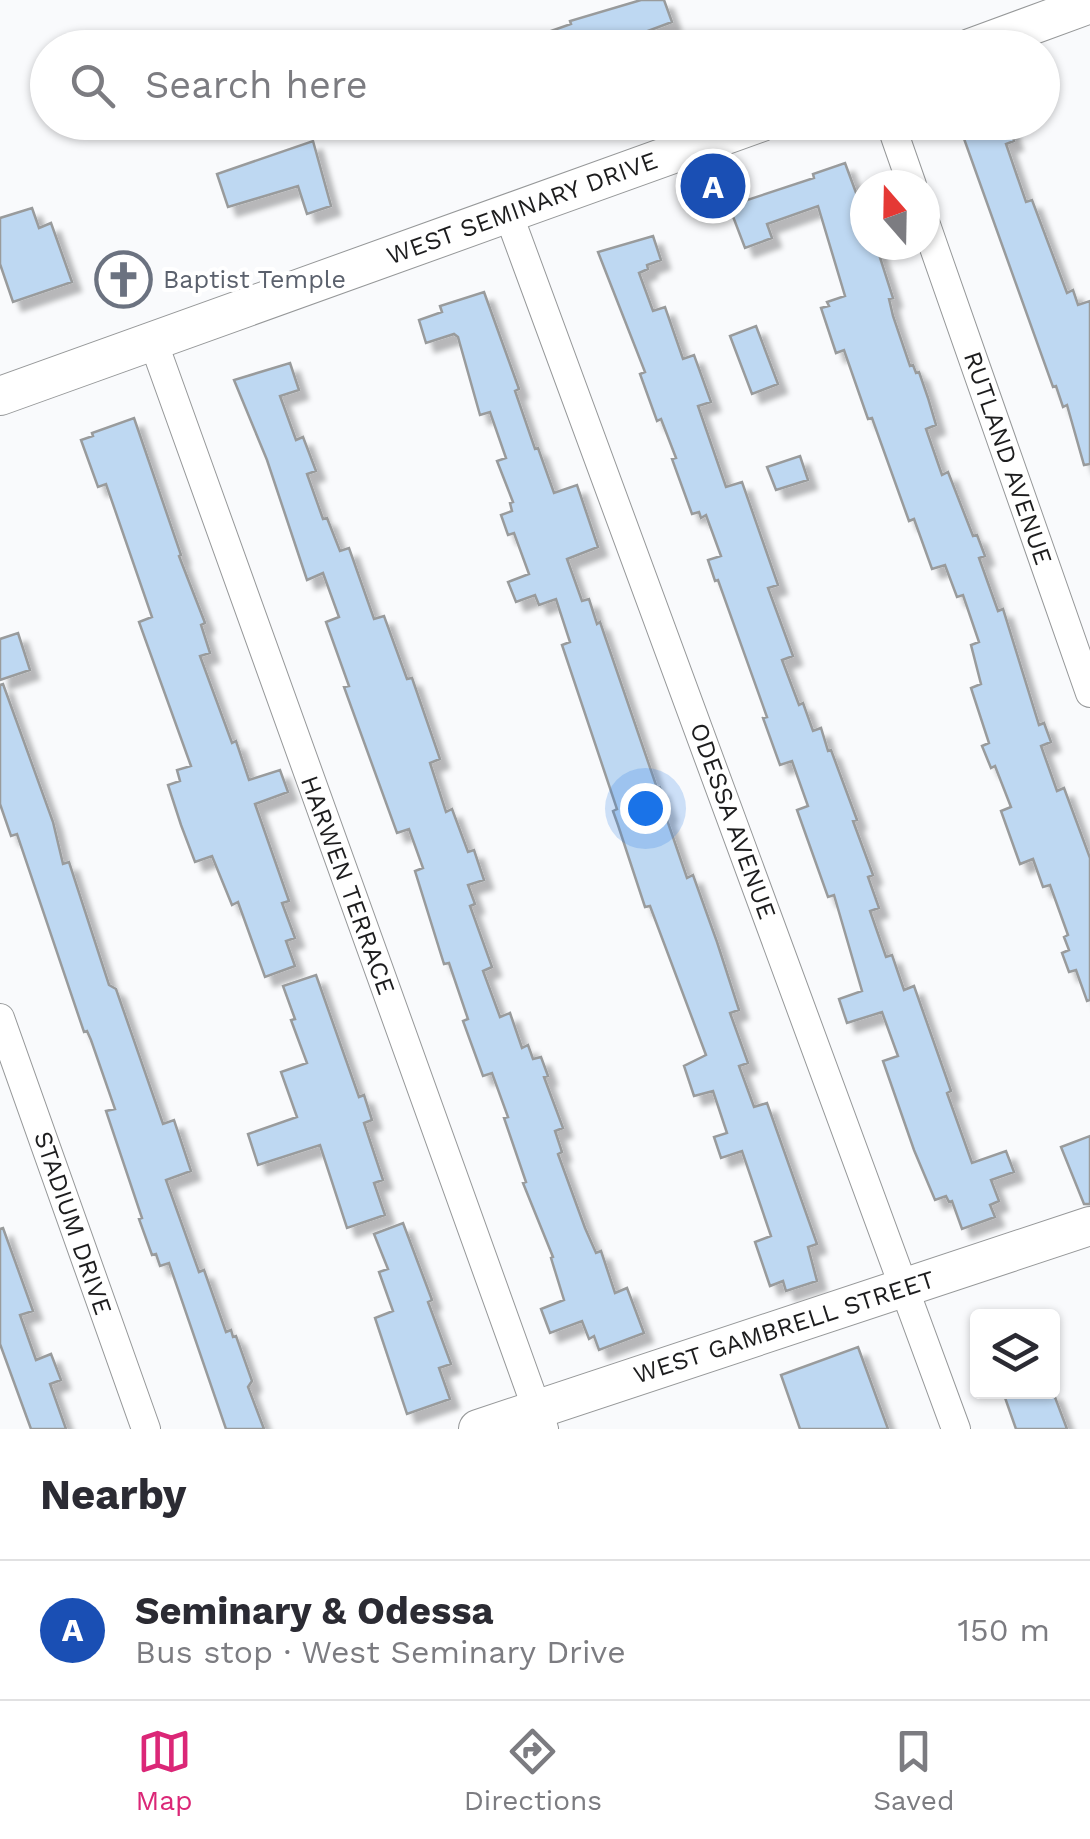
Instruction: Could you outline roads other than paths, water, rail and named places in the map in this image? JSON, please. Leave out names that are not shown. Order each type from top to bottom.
[{"type":"main road","points":[[1019,30],[1090,4]]},
{"type":"main road","name":"WEST SEMINARY DRIVE","points":[[0,396],[712,140]]},
{"type":"main road","name":"WEST GAMBRELL STREET","points":[[478,1429],[541,1419],[905,1286],[1090,1226]]},
{"type":"street","points":[[896,140],[907,170]]},
{"type":"street","name":"ODESSA AVENUE","points":[[508,213],[956,1429]]},
{"type":"street","name":"RUTLAND AVENUE","points":[[938,260],[1090,693]]},
{"type":"street","name":"HARWEN TERRACE","points":[[152,341],[541,1419]]},
{"type":"street","name":"STADIUM DRIVE","points":[[0,1018],[146,1429]]},
{"type":"place","name":"Seminary & Odessa","points":[[713,186]]},
{"type":"place","name":"Baptist Temple","points":[[124,279]]}]
